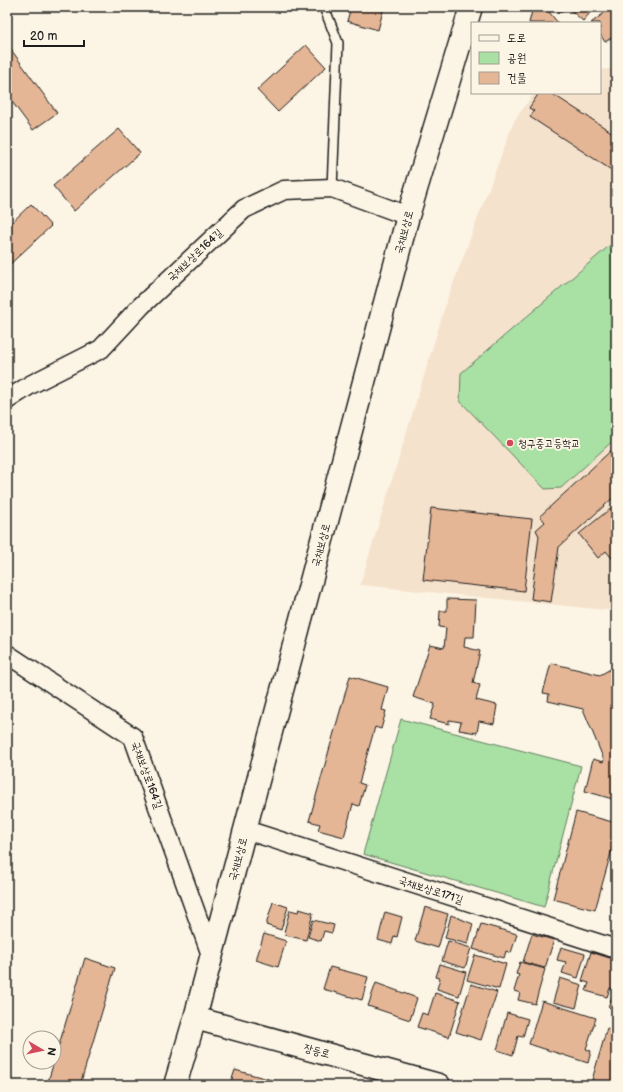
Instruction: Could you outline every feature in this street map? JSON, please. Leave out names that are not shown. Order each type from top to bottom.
[{"type":"main road","name":"국채보상로","points":[[175,1085],[195,1018],[246,830],[408,216],[471,7]]},
{"type":"main road","name":"장등로","points":[[195,1018],[439,1085]]},
{"type":"street","name":"국채보상로164길","points":[[7,400],[30,385],[101,349],[141,306],[244,209],[284,190],[332,188],[408,216]]},
{"type":"street","name":"국채보상로164길","points":[[7,654],[133,737],[211,955]]},
{"type":"street","name":"국채보상로171길","points":[[246,830],[616,949]]},
{"type":"lane","points":[[324,7],[338,43],[332,188]]},
{"type":"shaded area","name":"청구중고등학교","points":[[616,68],[616,611],[360,585],[447,300],[514,121],[533,94],[601,94],[601,70]]},
{"type":"green space","points":[[616,240],[616,438],[561,488],[545,489],[460,401],[461,373]]},
{"type":"green space","points":[[401,719],[581,766],[544,907],[363,854]]},
{"type":"building","points":[[351,7],[384,7],[378,30],[347,21]]},
{"type":"building","points":[[533,7],[545,7],[557,22],[529,22]]},
{"type":"building","points":[[554,7],[567,7],[561,13]]},
{"type":"building","points":[[567,7],[595,7],[583,21]]},
{"type":"building","points":[[612,7],[616,7],[616,39],[614,36],[605,42],[601,36],[601,22],[592,22]]},
{"type":"building","points":[[7,44],[57,113],[33,130],[7,95]]},
{"type":"building","points":[[306,45],[326,67],[278,112],[257,90]]},
{"type":"building","points":[[538,94],[553,94],[616,135],[616,173],[530,117],[534,111],[529,108]]},
{"type":"building","points":[[119,129],[140,153],[74,211],[53,186]]},
{"type":"building","points":[[31,204],[51,226],[7,267],[7,227]]},
{"type":"building","points":[[616,446],[616,495],[559,547],[551,602],[531,599],[539,536],[536,530],[545,522],[540,516]]},
{"type":"building","points":[[616,504],[616,563],[606,551],[598,558],[579,534]]},
{"type":"building","points":[[431,508],[532,519],[524,591],[423,580]]},
{"type":"building","points":[[447,599],[476,600],[474,637],[465,637],[464,647],[480,651],[473,683],[480,685],[476,700],[497,705],[494,724],[479,721],[477,733],[459,730],[461,722],[449,720],[449,724],[430,719],[435,704],[413,697],[430,645],[444,648],[446,628],[439,627],[440,611],[447,611]]},
{"type":"building","points":[[551,663],[600,675],[616,666],[616,800],[585,791],[593,759],[603,762],[604,760],[583,709],[548,701],[549,694],[543,693]]},
{"type":"building","points":[[350,676],[388,687],[382,710],[386,711],[381,729],[375,727],[359,783],[365,785],[359,806],[353,804],[344,837],[318,830],[320,824],[309,821]]},
{"type":"building","points":[[576,812],[616,823],[616,835],[595,910],[553,899]]},
{"type":"building","points":[[273,902],[288,907],[281,930],[266,925]]},
{"type":"building","points":[[425,907],[448,914],[438,948],[415,941]]},
{"type":"building","points":[[299,909],[313,913],[306,940],[285,935],[286,933],[284,932],[290,910],[298,912]]},
{"type":"building","points":[[385,912],[402,917],[397,937],[394,936],[392,944],[378,940]]},
{"type":"building","points":[[451,915],[473,924],[468,944],[445,938]]},
{"type":"building","points":[[313,920],[334,925],[332,933],[324,931],[321,941],[308,937]]},
{"type":"building","points":[[481,924],[517,934],[511,953],[506,951],[504,958],[473,949]]},
{"type":"building","points":[[264,934],[286,941],[278,967],[256,960]]},
{"type":"building","points":[[532,934],[554,940],[545,968],[523,962]]},
{"type":"building","points":[[448,941],[471,948],[465,968],[442,961]]},
{"type":"building","points":[[561,947],[585,954],[578,978],[562,973],[566,962],[557,960]]},
{"type":"building","points":[[591,952],[616,960],[616,990],[610,988],[607,997],[586,991],[589,983],[582,981]]},
{"type":"building","points":[[475,955],[506,964],[499,989],[467,980]]},
{"type":"building","points":[[85,958],[115,968],[80,1085],[47,1085],[51,1070],[62,1070],[62,1035]]},
{"type":"building","points":[[520,962],[545,969],[535,1004],[518,1000],[520,993],[514,991],[519,975],[516,974]]},
{"type":"building","points":[[440,964],[466,972],[459,996],[437,989],[440,978],[436,977]]},
{"type":"building","points":[[330,967],[368,977],[362,1000],[323,989]]},
{"type":"building","points":[[560,978],[582,985],[576,1008],[553,1002]]},
{"type":"building","points":[[376,983],[417,998],[410,1020],[368,1006]]},
{"type":"building","points":[[471,984],[497,992],[481,1040],[456,1032]]},
{"type":"building","points":[[435,993],[460,1001],[449,1037],[417,1027],[422,1013],[428,1015]]},
{"type":"building","points":[[613,994],[616,995],[616,1009],[608,1007]]},
{"type":"building","points":[[542,1001],[596,1018],[586,1049],[591,1051],[588,1063],[529,1044]]},
{"type":"building","points":[[507,1013],[528,1019],[523,1037],[518,1036],[513,1055],[497,1050]]},
{"type":"building","points":[[607,1028],[616,1031],[615,1085],[608,1085],[592,1080]]},
{"type":"building","points":[[235,1070],[279,1082],[278,1085],[230,1085]]},
{"type":"place","name":"청구중고등학교","points":[[510,443]]}]
